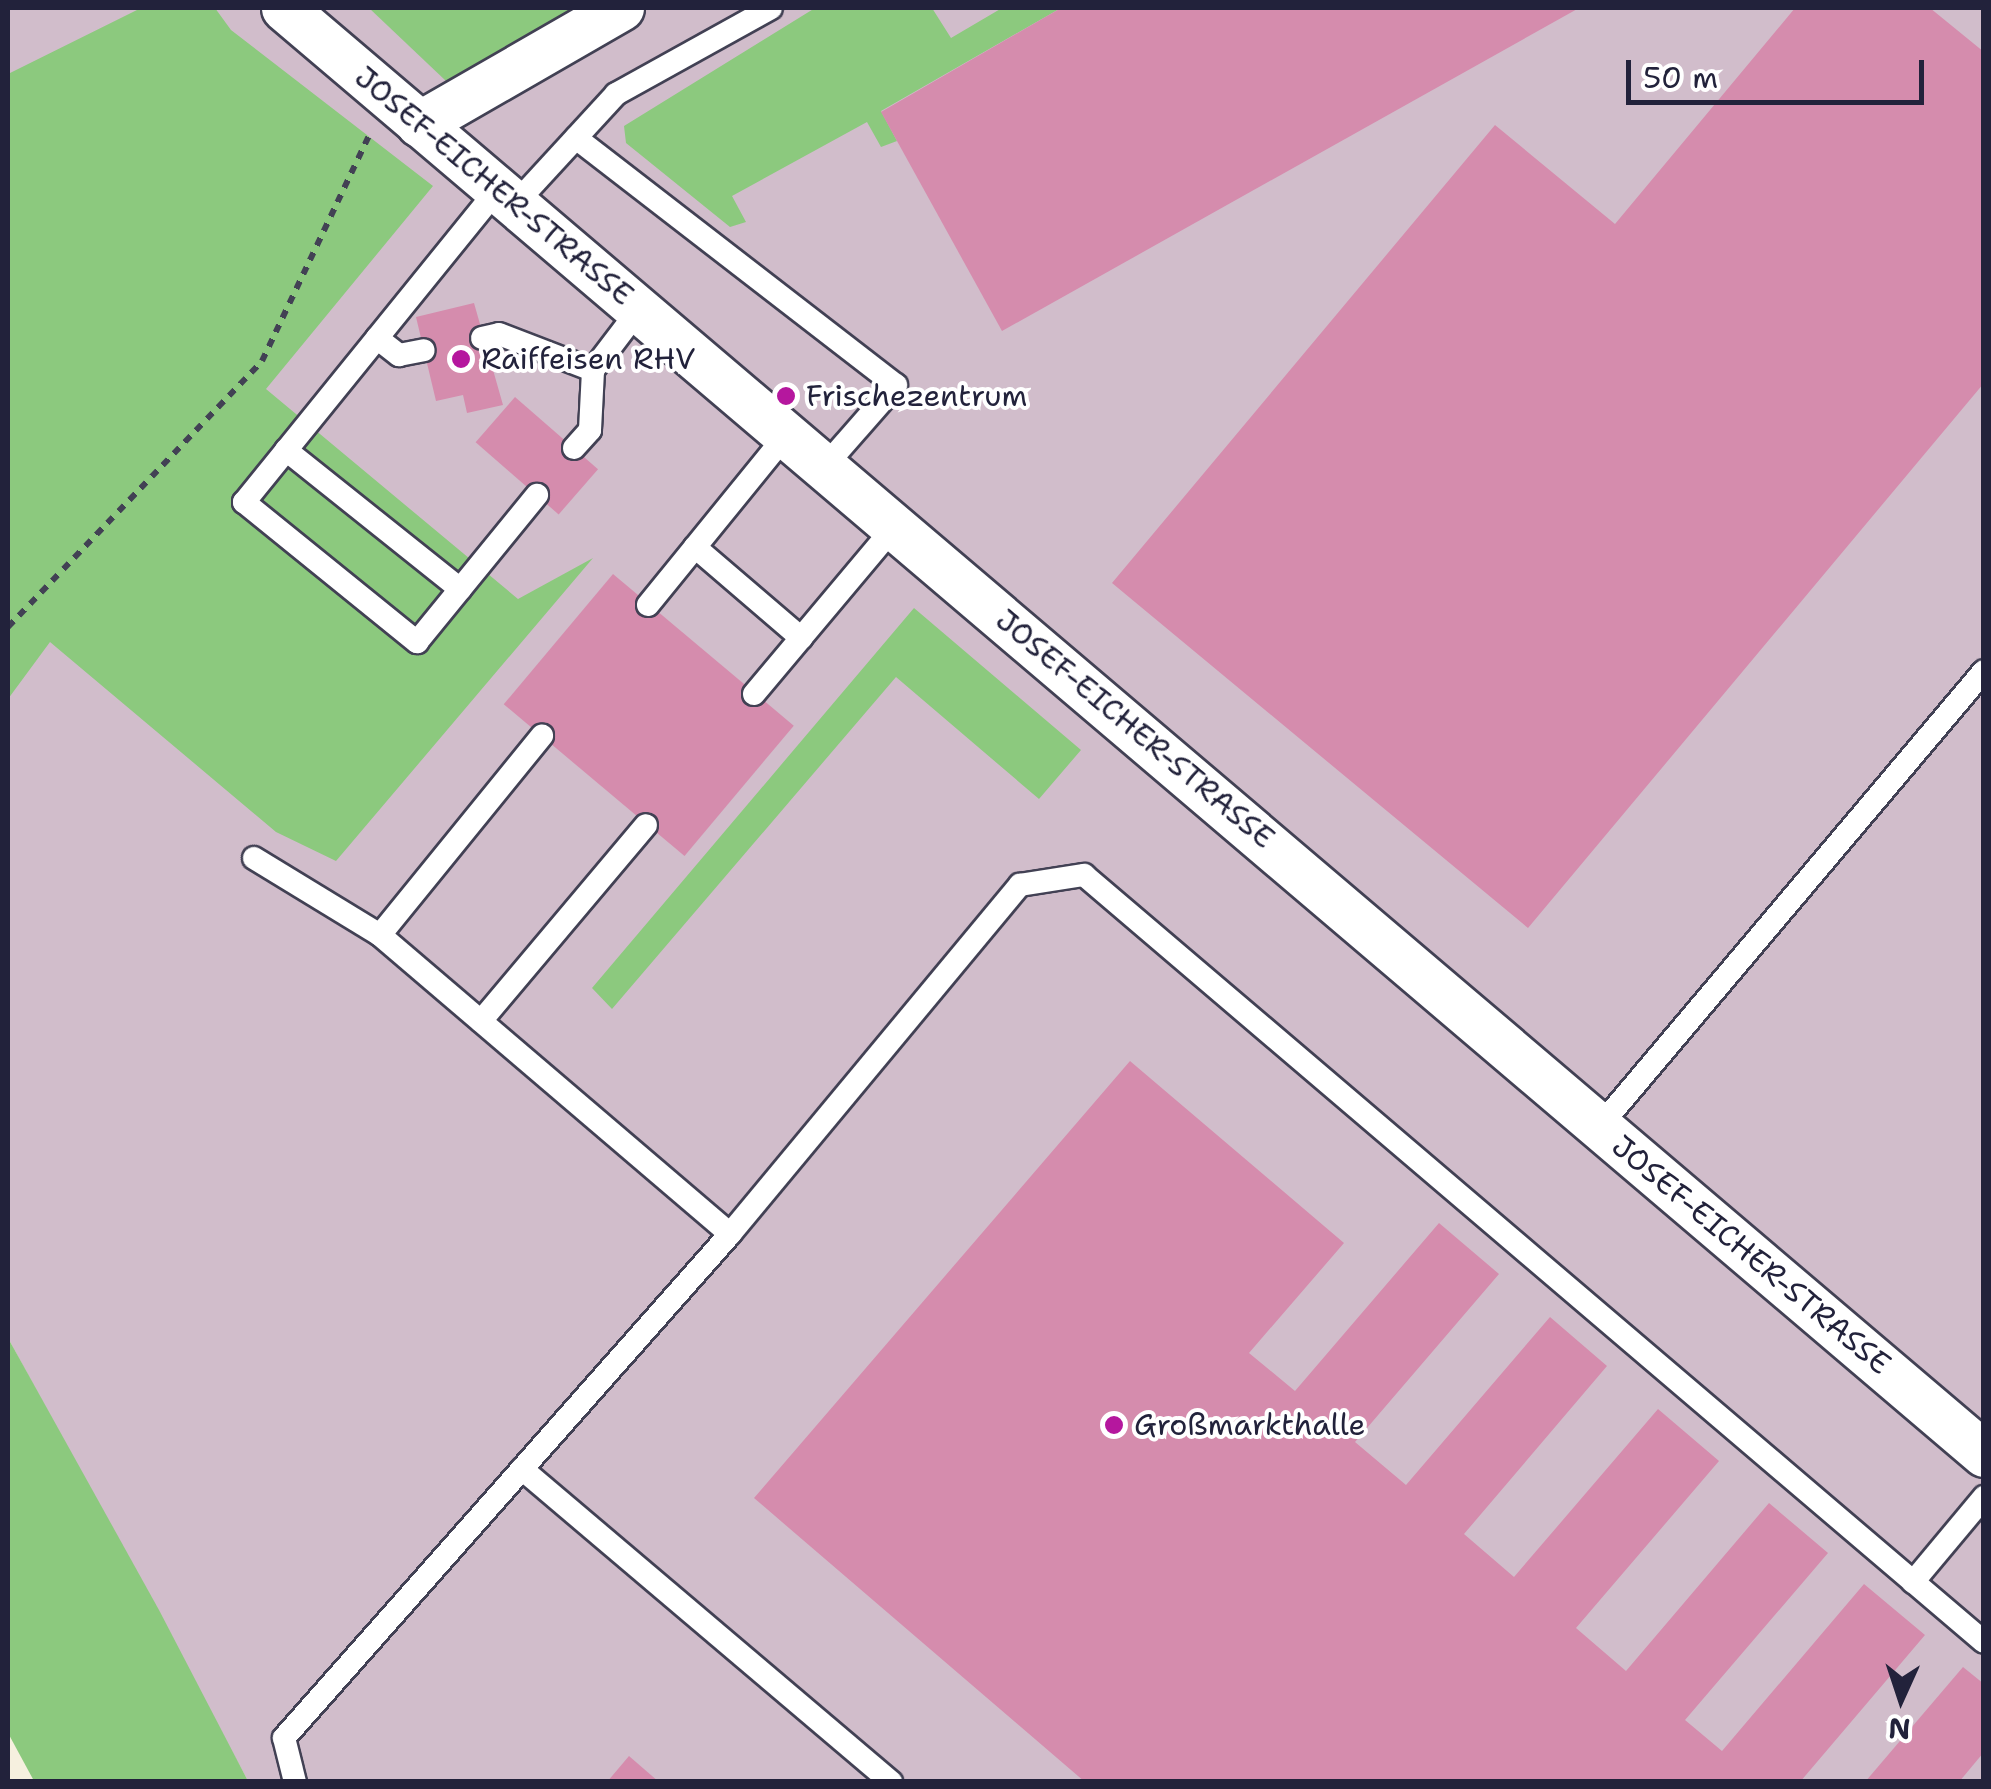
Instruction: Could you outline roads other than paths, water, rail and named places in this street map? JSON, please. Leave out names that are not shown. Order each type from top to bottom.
[{"type":"street","name":"JOSEF-EICHER-STRASSE","points":[[284,8],[826,465],[1984,1454]]},
{"type":"street","points":[[419,124],[621,8]]},
{"type":"lane","points":[[537,494],[417,642],[244,502],[377,338],[506,197],[576,138],[616,94],[772,8]]},
{"type":"lane","points":[[576,138],[896,386],[826,465]]},
{"type":"lane","points":[[574,448],[590,430],[593,370],[640,308]]},
{"type":"lane","points":[[482,338],[499,334],[593,370]]},
{"type":"lane","points":[[377,338],[399,356],[424,350]]},
{"type":"lane","points":[[648,605],[788,433]]},
{"type":"lane","points":[[286,450],[460,589]]},
{"type":"lane","points":[[754,694],[896,525]]},
{"type":"lane","points":[[695,547],[801,638]]},
{"type":"lane","points":[[1600,1126],[1984,671]]},
{"type":"lane","points":[[380,935],[542,736]]},
{"type":"lane","points":[[481,1021],[646,824]]},
{"type":"lane","points":[[254,858],[380,935],[730,1234]]},
{"type":"lane","points":[[295,1782],[284,1738],[730,1234],[1020,884],[1084,875],[1984,1642]]},
{"type":"lane","points":[[522,1469],[891,1782]]},
{"type":"lane","points":[[1914,1582],[1984,1498]]},
{"type":"place","name":"Raiffeisen RHV","points":[[461,359]]},
{"type":"place","name":"Frischezentrum","points":[[786,396]]},
{"type":"place","name":"Großmarkthalle","points":[[1114,1425]]}]
